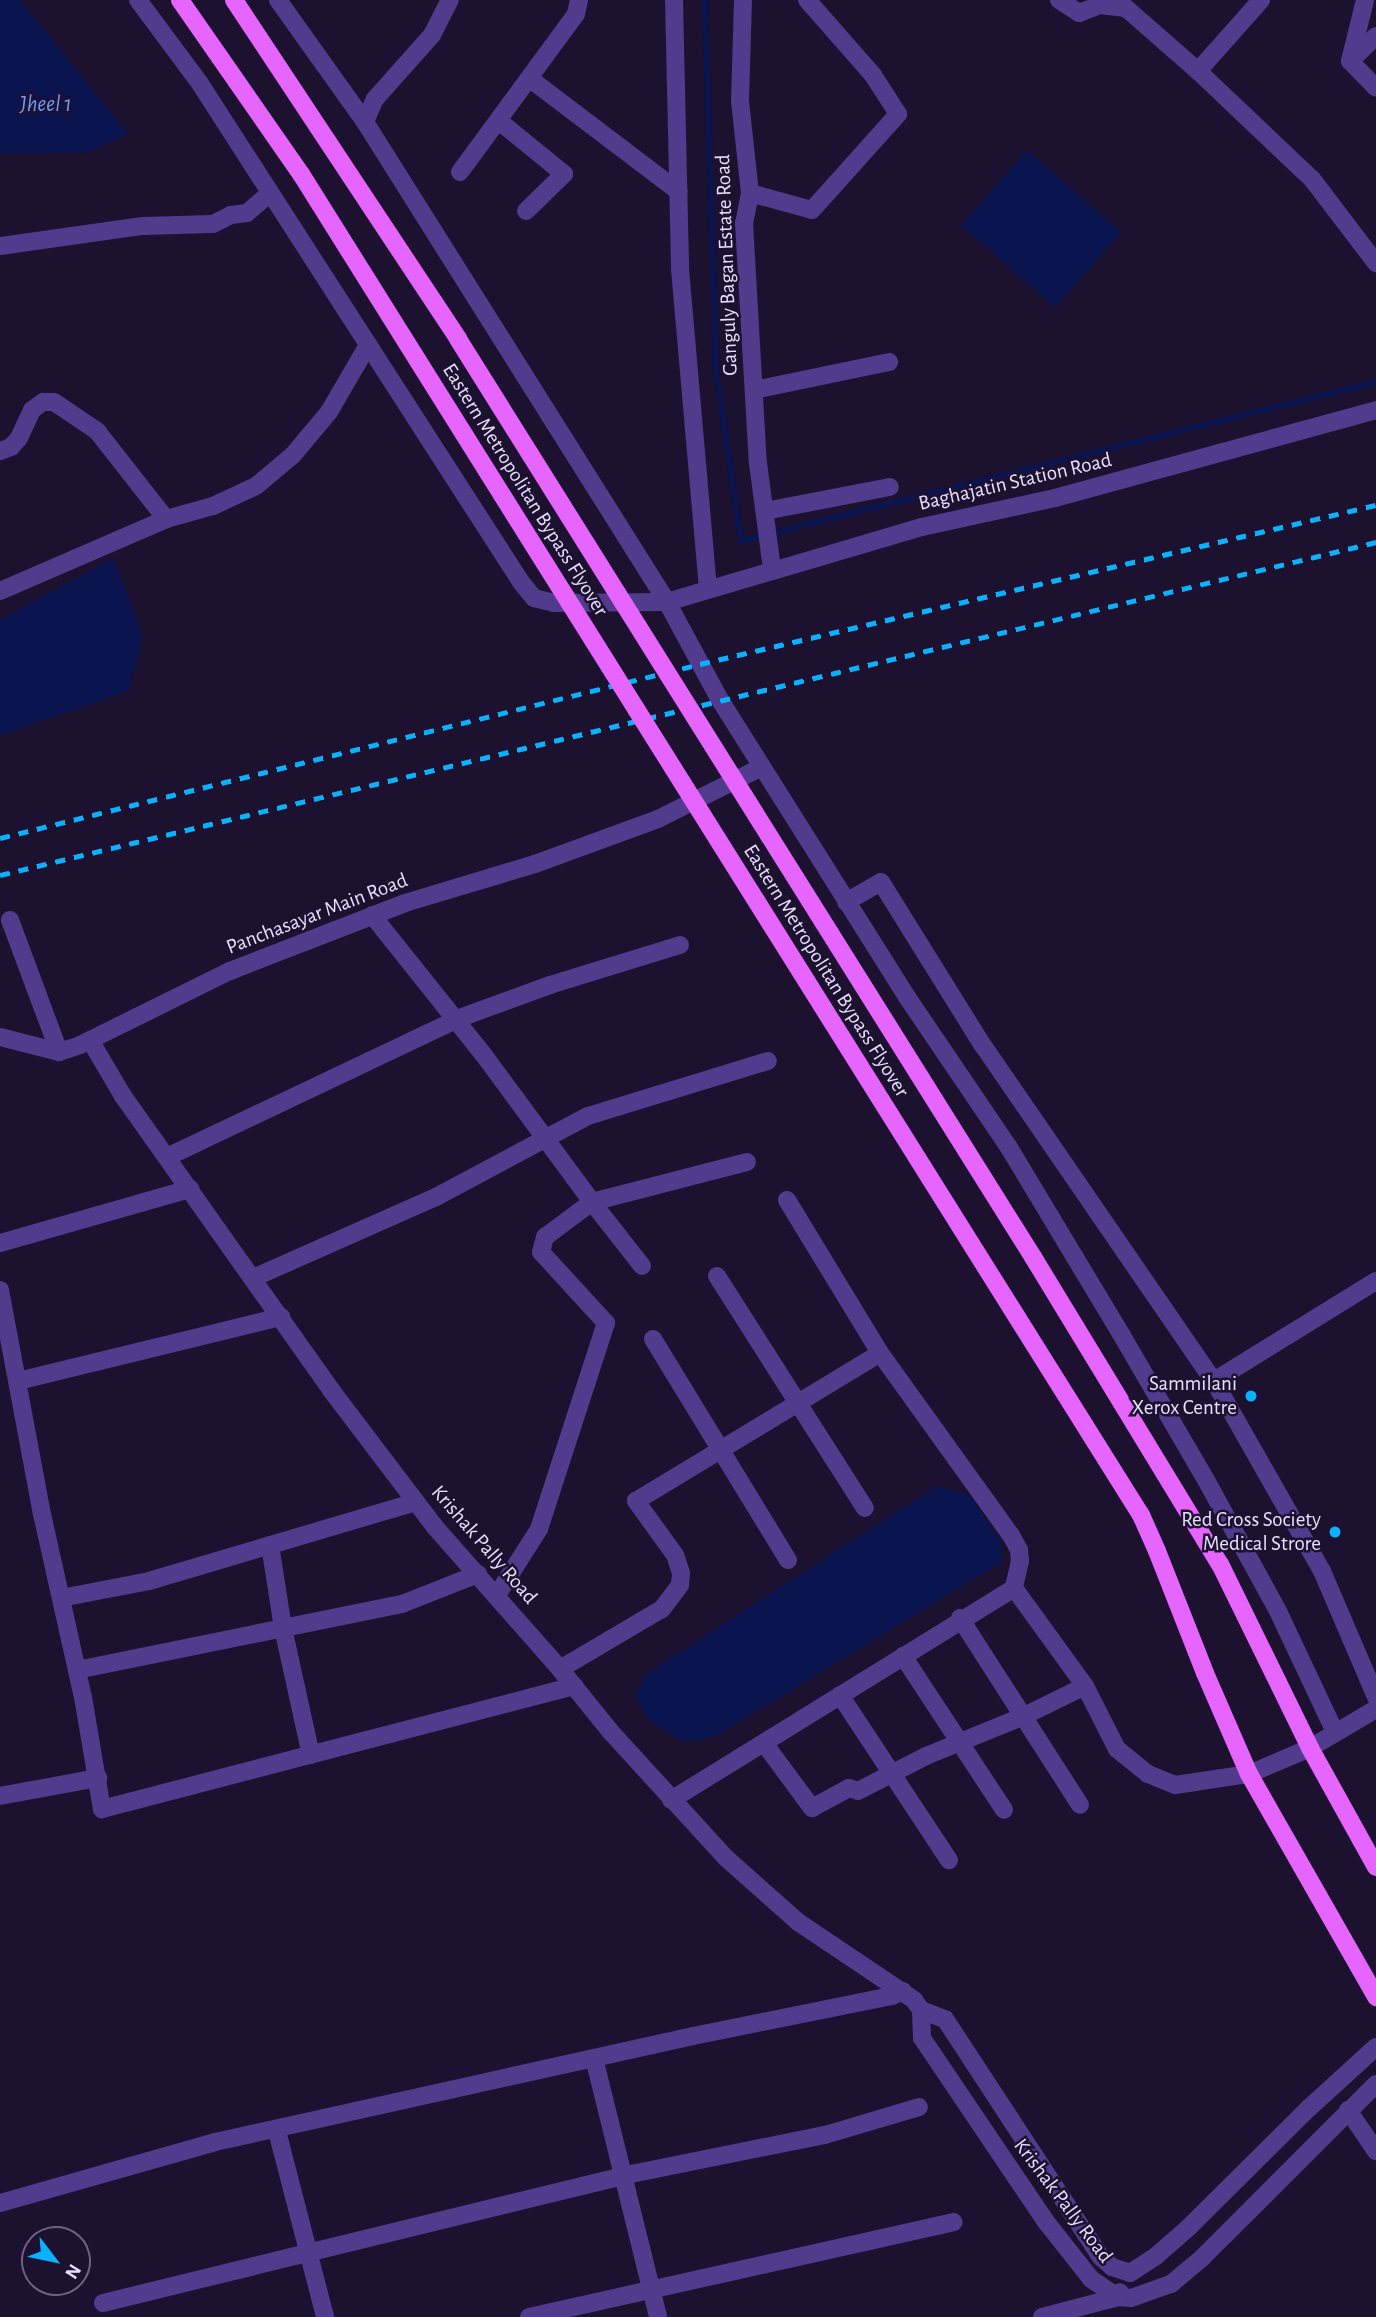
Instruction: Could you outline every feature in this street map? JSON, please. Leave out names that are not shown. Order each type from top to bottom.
[{"type":"main road","name":"Eastern Metropolitan Bypass Flyover","points":[[180,0],[301,174],[1141,1515],[1249,1774],[1376,1997]]},
{"type":"main road","name":"Eastern Metropolitan Bypass Flyover","points":[[234,0],[458,340],[1026,1246],[1220,1564],[1310,1748],[1376,1867]]},
{"type":"street","points":[[0,591],[166,519],[213,506],[256,486],[293,455],[329,412],[368,345],[199,82],[138,0]]},
{"type":"street","points":[[278,0],[365,122],[667,602],[720,700],[846,902],[1008,1146],[1206,1480],[1278,1611],[1335,1732]]},
{"type":"street","points":[[365,122],[375,99],[432,35],[450,0]]},
{"type":"street","points":[[460,172],[576,14],[579,0]]},
{"type":"street","points":[[674,0],[684,345],[708,589]]},
{"type":"street","name":"Ganguly Bagan Estate Road","points":[[744,0],[740,102],[750,192],[744,223],[754,390],[772,570]]},
{"type":"street","points":[[750,192],[812,210],[898,114],[873,75],[807,0]]},
{"type":"street","points":[[1059,0],[1079,13],[1100,5],[1126,8],[1198,71],[1312,179],[1376,263]]},
{"type":"street","points":[[1198,71],[1261,0]]},
{"type":"street","points":[[1350,61],[1365,0]]},
{"type":"street","points":[[1350,61],[1376,36]]},
{"type":"street","points":[[1350,61],[1376,88]]},
{"type":"street","points":[[529,78],[679,192]]},
{"type":"street","points":[[499,121],[564,174],[526,211]]},
{"type":"street","points":[[0,246],[143,226],[213,224],[232,215],[247,213],[270,193]]},
{"type":"street","name":"Baghajatin Station Road","points":[[368,345],[521,582],[534,598],[554,603],[667,602],[922,527],[1055,498],[1376,410]]},
{"type":"street","points":[[754,390],[888,362]]},
{"type":"street","points":[[0,451],[11,447],[19,438],[32,410],[43,401],[54,402],[97,431],[166,519]]},
{"type":"street","points":[[765,517],[890,486]]},
{"type":"street","name":"Panchasayar Main Road","points":[[59,1052],[230,971],[372,915],[535,864],[658,819],[762,767]]},
{"type":"street","points":[[846,902],[881,882],[982,1044],[1214,1381],[1322,1571],[1376,1697]]},
{"type":"street","points":[[372,915],[457,1019],[642,1266]]},
{"type":"street","points":[[10,920],[59,1052]]},
{"type":"street","points":[[167,1157],[457,1019],[550,985],[680,945]]},
{"type":"street","points":[[0,1037],[59,1052]]},
{"type":"street","name":"Krishak Pally Road","points":[[89,1040],[123,1096],[416,1502],[671,1800],[726,1858],[798,1922],[903,1991],[921,2010],[945,2019],[1101,2257],[1112,2267],[1130,2273],[1156,2256],[1376,2047]]},
{"type":"street","points":[[253,1278],[436,1197],[587,1116],[768,1061]]},
{"type":"street","points":[[497,1595],[539,1529],[606,1322],[541,1252],[545,1237],[592,1202],[747,1162]]},
{"type":"street","points":[[0,1243],[190,1189]]},
{"type":"street","points":[[671,1800],[960,1618],[1014,1588],[1020,1570],[1019,1550],[880,1353],[787,1199]]},
{"type":"street","points":[[717,1276],[800,1402],[865,1508]]},
{"type":"street","points":[[1214,1381],[1376,1281]]},
{"type":"street","points":[[1,1298],[77,1670],[102,1809],[575,1686]]},
{"type":"street","points":[[18,1381],[281,1317]]},
{"type":"street","points":[[653,1339],[788,1560]]},
{"type":"street","points":[[560,1669],[662,1609],[674,1596],[681,1573],[675,1555],[636,1501],[880,1353]]},
{"type":"street","points":[[61,1598],[149,1581],[416,1502]]},
{"type":"street","points":[[270,1545],[283,1628],[311,1755]]},
{"type":"street","points":[[77,1670],[402,1604],[478,1573]]},
{"type":"street","points":[[1014,1588],[1085,1686],[1117,1749],[1148,1774],[1175,1785],[1249,1774],[1310,1748],[1376,1709]]},
{"type":"street","points":[[960,1618],[1080,1805]]},
{"type":"street","points":[[903,1656],[1004,1810]]},
{"type":"street","points":[[764,1743],[812,1808],[849,1788],[858,1791],[959,1741],[1024,1716],[1085,1686]]},
{"type":"street","points":[[840,1695],[948,1860]]},
{"type":"street","points":[[0,1796],[98,1778]]},
{"type":"street","points":[[0,2203],[215,2142],[276,2131],[594,2058],[892,1996],[903,1991]]},
{"type":"street","name":"Krishak Pally Road","points":[[921,2010],[922,2038],[1022,2187],[1091,2279],[1118,2297]]},
{"type":"street","points":[[594,2058],[658,2317]]},
{"type":"street","points":[[1042,2317],[1087,2311],[1118,2297],[1146,2295],[1185,2274],[1376,2084]]},
{"type":"street","points":[[103,2303],[307,2251],[825,2135],[919,2107]]},
{"type":"street","points":[[1348,2110],[1376,2151]]},
{"type":"street","points":[[276,2131],[325,2317]]},
{"type":"street","points":[[529,2317],[953,2222]]},
{"type":"street","points":[[1118,2297],[1130,2273]]},
{"type":"water","name":"Jheel 1","points":[[0,0],[20,0],[129,134],[89,152],[0,154]]},
{"type":"water","points":[[1027,150],[1121,232],[1056,307],[961,225]]},
{"type":"water","points":[[113,558],[143,636],[129,691],[0,735],[0,620]]},
{"type":"water","points":[[937,1486],[970,1495],[1001,1542],[1002,1562],[715,1737],[683,1742],[648,1720],[635,1695],[646,1674]]},
{"type":"waterway","points":[[705,0],[716,369],[741,541],[1376,382]]},
{"type":"railway","points":[[0,838],[700,664],[1376,505]]},
{"type":"railway","points":[[0,875],[1376,542]]},
{"type":"place","name":"Sammilani Xerox Centre","points":[[1251,1396]]},
{"type":"place","name":"Red Cross Society Medical Strore","points":[[1335,1532]]}]
